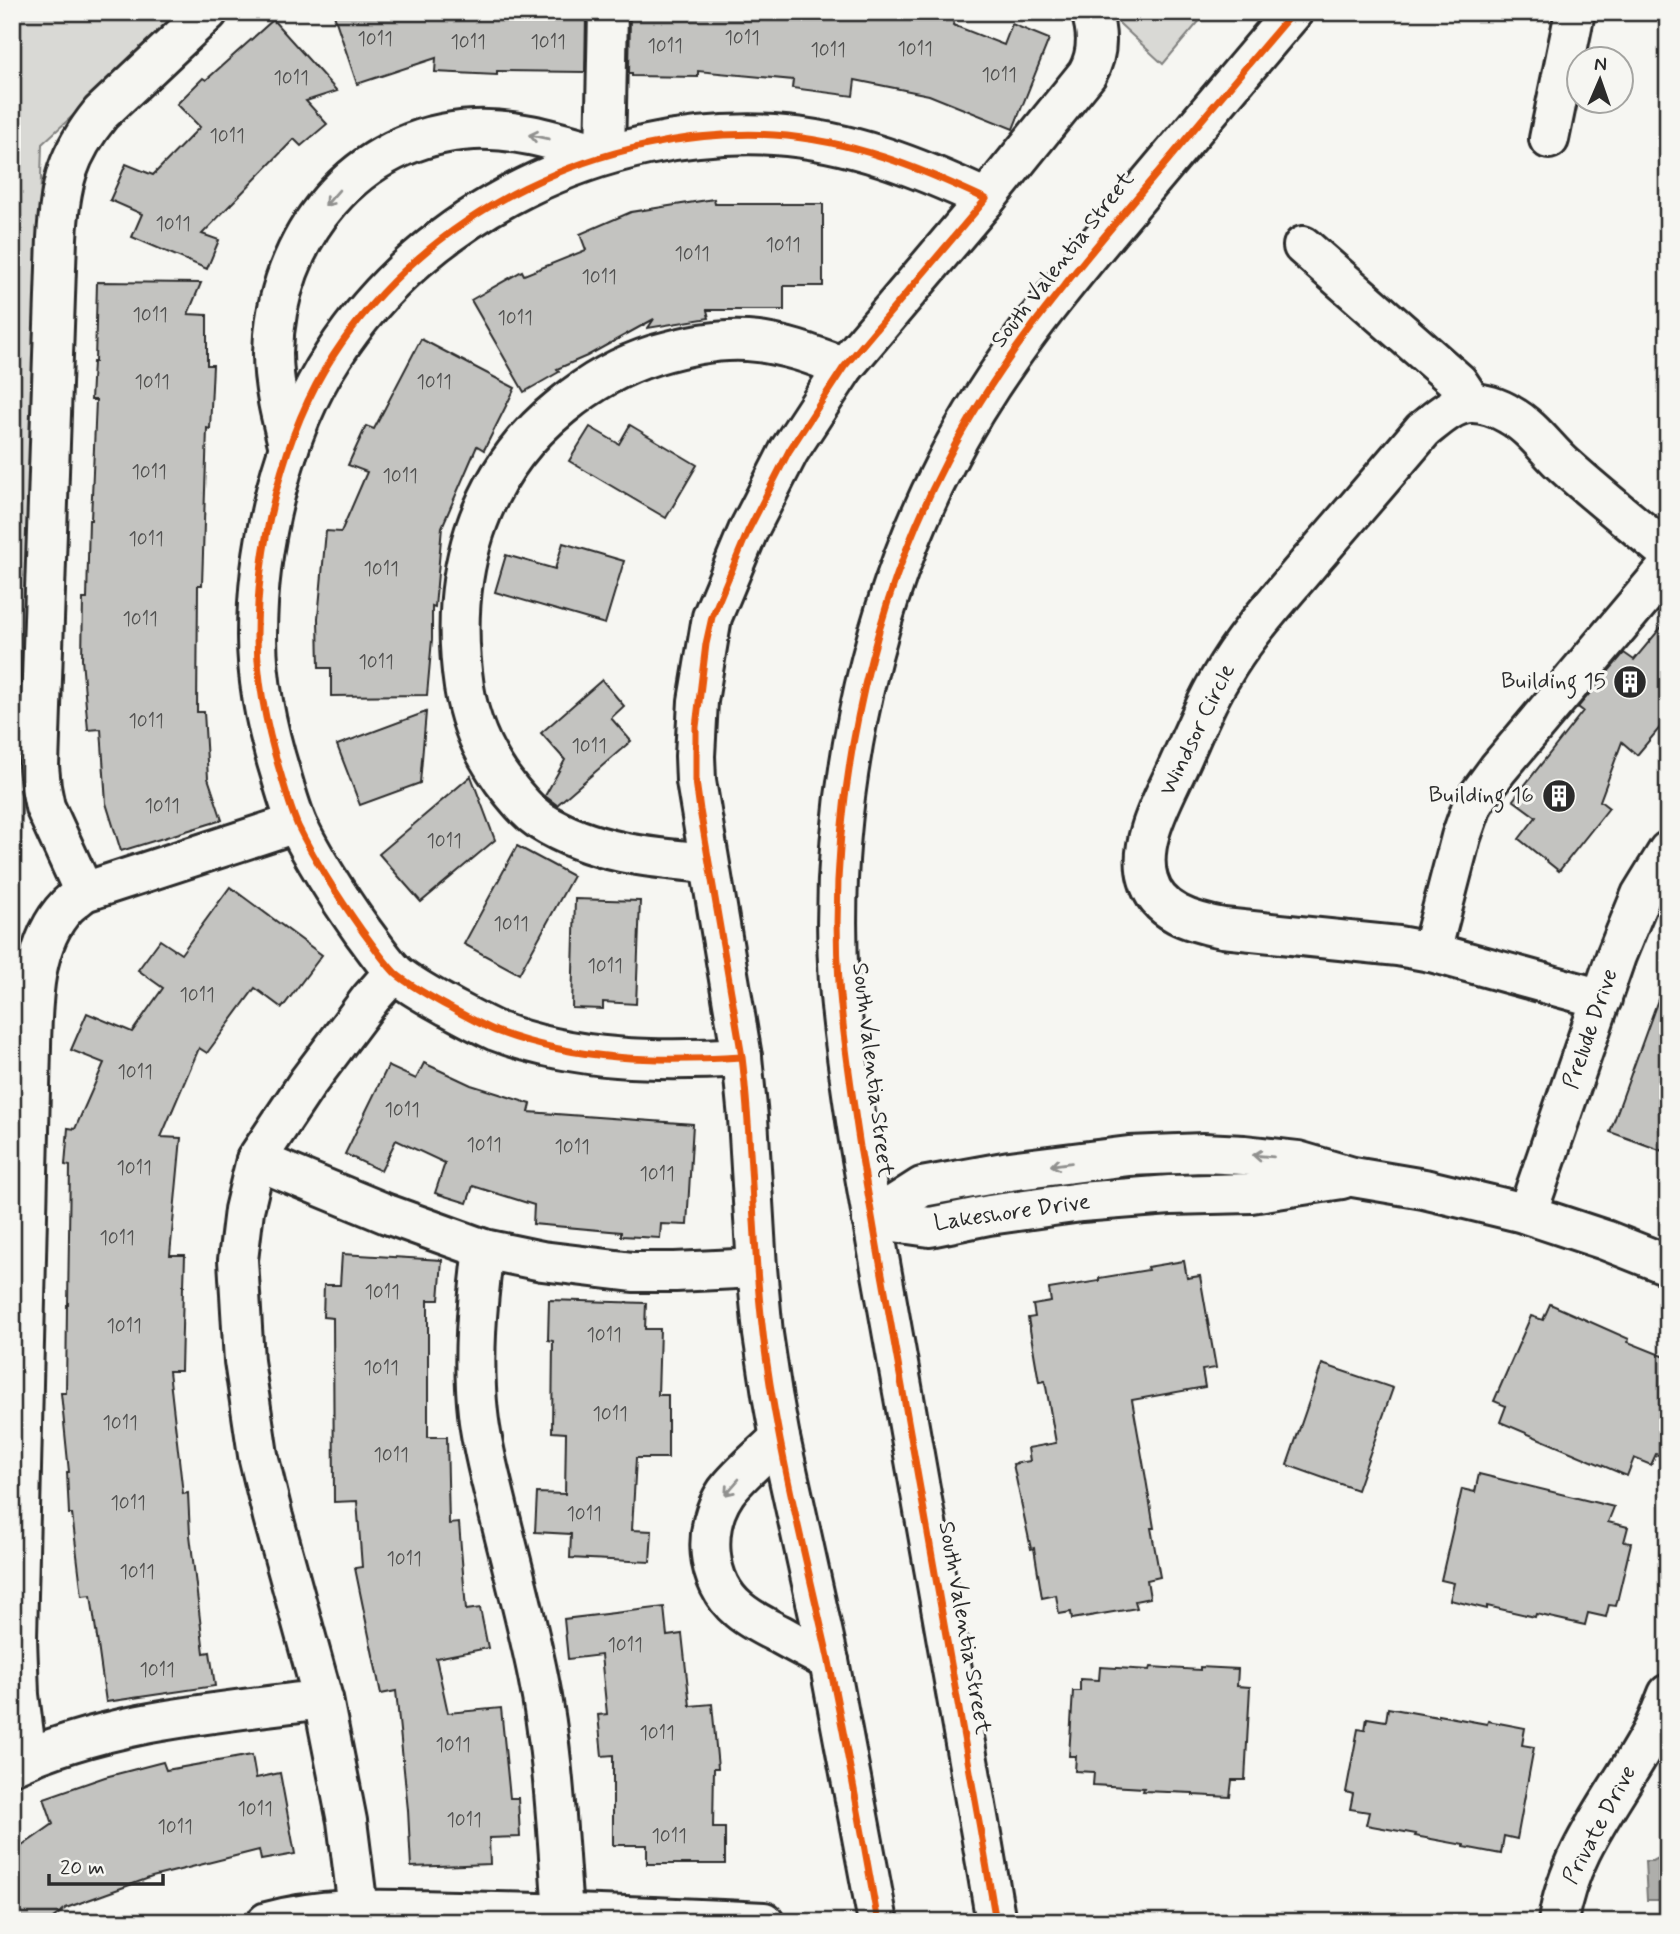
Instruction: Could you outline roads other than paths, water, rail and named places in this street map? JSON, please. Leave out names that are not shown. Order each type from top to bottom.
[{"type":"street","points":[[83,892],[45,807],[39,766],[60,195],[74,152],[87,130],[101,113],[208,12]]},
{"type":"street","points":[[605,155],[608,12]]},
{"type":"street","points":[[878,1922],[829,1661],[780,1438],[766,1358],[742,1057],[696,781],[698,701],[712,617],[748,531],[794,443],[844,367],[1087,74],[1095,51],[1095,25],[1091,12]]},
{"type":"street","name":"South Valentia Street","points":[[996,1922],[872,1219],[843,1028],[837,936],[838,874],[844,800],[852,748],[873,656],[900,568],[923,509],[953,447],[988,388],[1019,343],[1107,233],[1293,12]]},
{"type":"street","points":[[1549,139],[1575,12]]},
{"type":"street","points":[[289,448],[278,406],[274,372],[279,300],[292,263],[310,228],[345,184],[369,165],[409,143],[451,132],[474,130],[520,133],[605,155]]},
{"type":"street","points":[[742,1057],[625,1059],[586,1054],[533,1042],[496,1031],[480,1023],[425,993],[394,972],[340,899],[296,822],[265,716],[257,634],[267,537],[289,448],[319,380],[341,344],[373,302],[422,254],[477,214],[508,197],[553,175],[605,155],[696,138],[775,135],[814,139],[854,147],[891,159],[935,175],[986,199]]},
{"type":"street","points":[[1303,246],[1458,382],[1469,403],[1495,408],[1522,423],[1564,465],[1668,553]]},
{"type":"street","points":[[709,863],[662,859],[594,846],[572,838],[539,820],[523,806],[487,757],[471,722],[459,656],[458,631],[465,566],[475,530],[500,475],[531,434],[550,416],[584,388],[608,374],[637,360],[720,341],[782,346],[844,367]]},
{"type":"street","name":"Windsor Circle","points":[[1469,403],[1445,413],[1423,430],[1256,624],[1220,678],[1168,788],[1145,852],[1148,879],[1158,899],[1178,916],[1198,923],[1431,952],[1601,999]]},
{"type":"street","points":[[1431,952],[1472,803],[1668,567]]},
{"type":"street","points":[[296,822],[83,892],[56,920],[40,958],[33,992],[17,1639],[20,1762],[103,1732],[188,1717],[323,1699]]},
{"type":"street","name":"Prelude Drive","points":[[1527,1214],[1616,956],[1642,895],[1668,851]]},
{"type":"street","points":[[358,1909],[345,1809],[323,1699],[263,1476],[245,1372],[238,1260],[246,1200],[256,1160],[308,1082],[371,998],[394,972]]},
{"type":"street","name":"Lakeshore Drive","points":[[872,1219],[922,1187],[1036,1167],[1129,1156],[1203,1153],[1265,1156],[1298,1161],[1353,1177],[1449,1194],[1527,1214],[1668,1265]]},
{"type":"street","points":[[1129,1156],[1132,1198]]},
{"type":"street","points":[[256,1160],[387,1214],[484,1249],[542,1261],[633,1272],[757,1268]]},
{"type":"street","name":"Lakeshore Drive","points":[[872,1219],[930,1227],[1041,1207],[1132,1198],[1251,1193],[1353,1177]]},
{"type":"street","points":[[484,1249],[476,1345],[478,1415],[545,1714],[553,1786],[561,1917]]},
{"type":"street","points":[[780,1438],[728,1489],[716,1509],[711,1528],[710,1550],[715,1573],[724,1593],[738,1610],[758,1624],[829,1661]]},
{"type":"street","name":"Private Drive","points":[[1558,1922],[1567,1884],[1575,1866],[1653,1729],[1668,1694]]},
{"type":"street","points":[[276,1920],[358,1909],[764,1922]]},
{"type":"place","name":"Building 15","points":[[1630,682]]},
{"type":"place","name":"Building 16","points":[[1559,796]]}]
